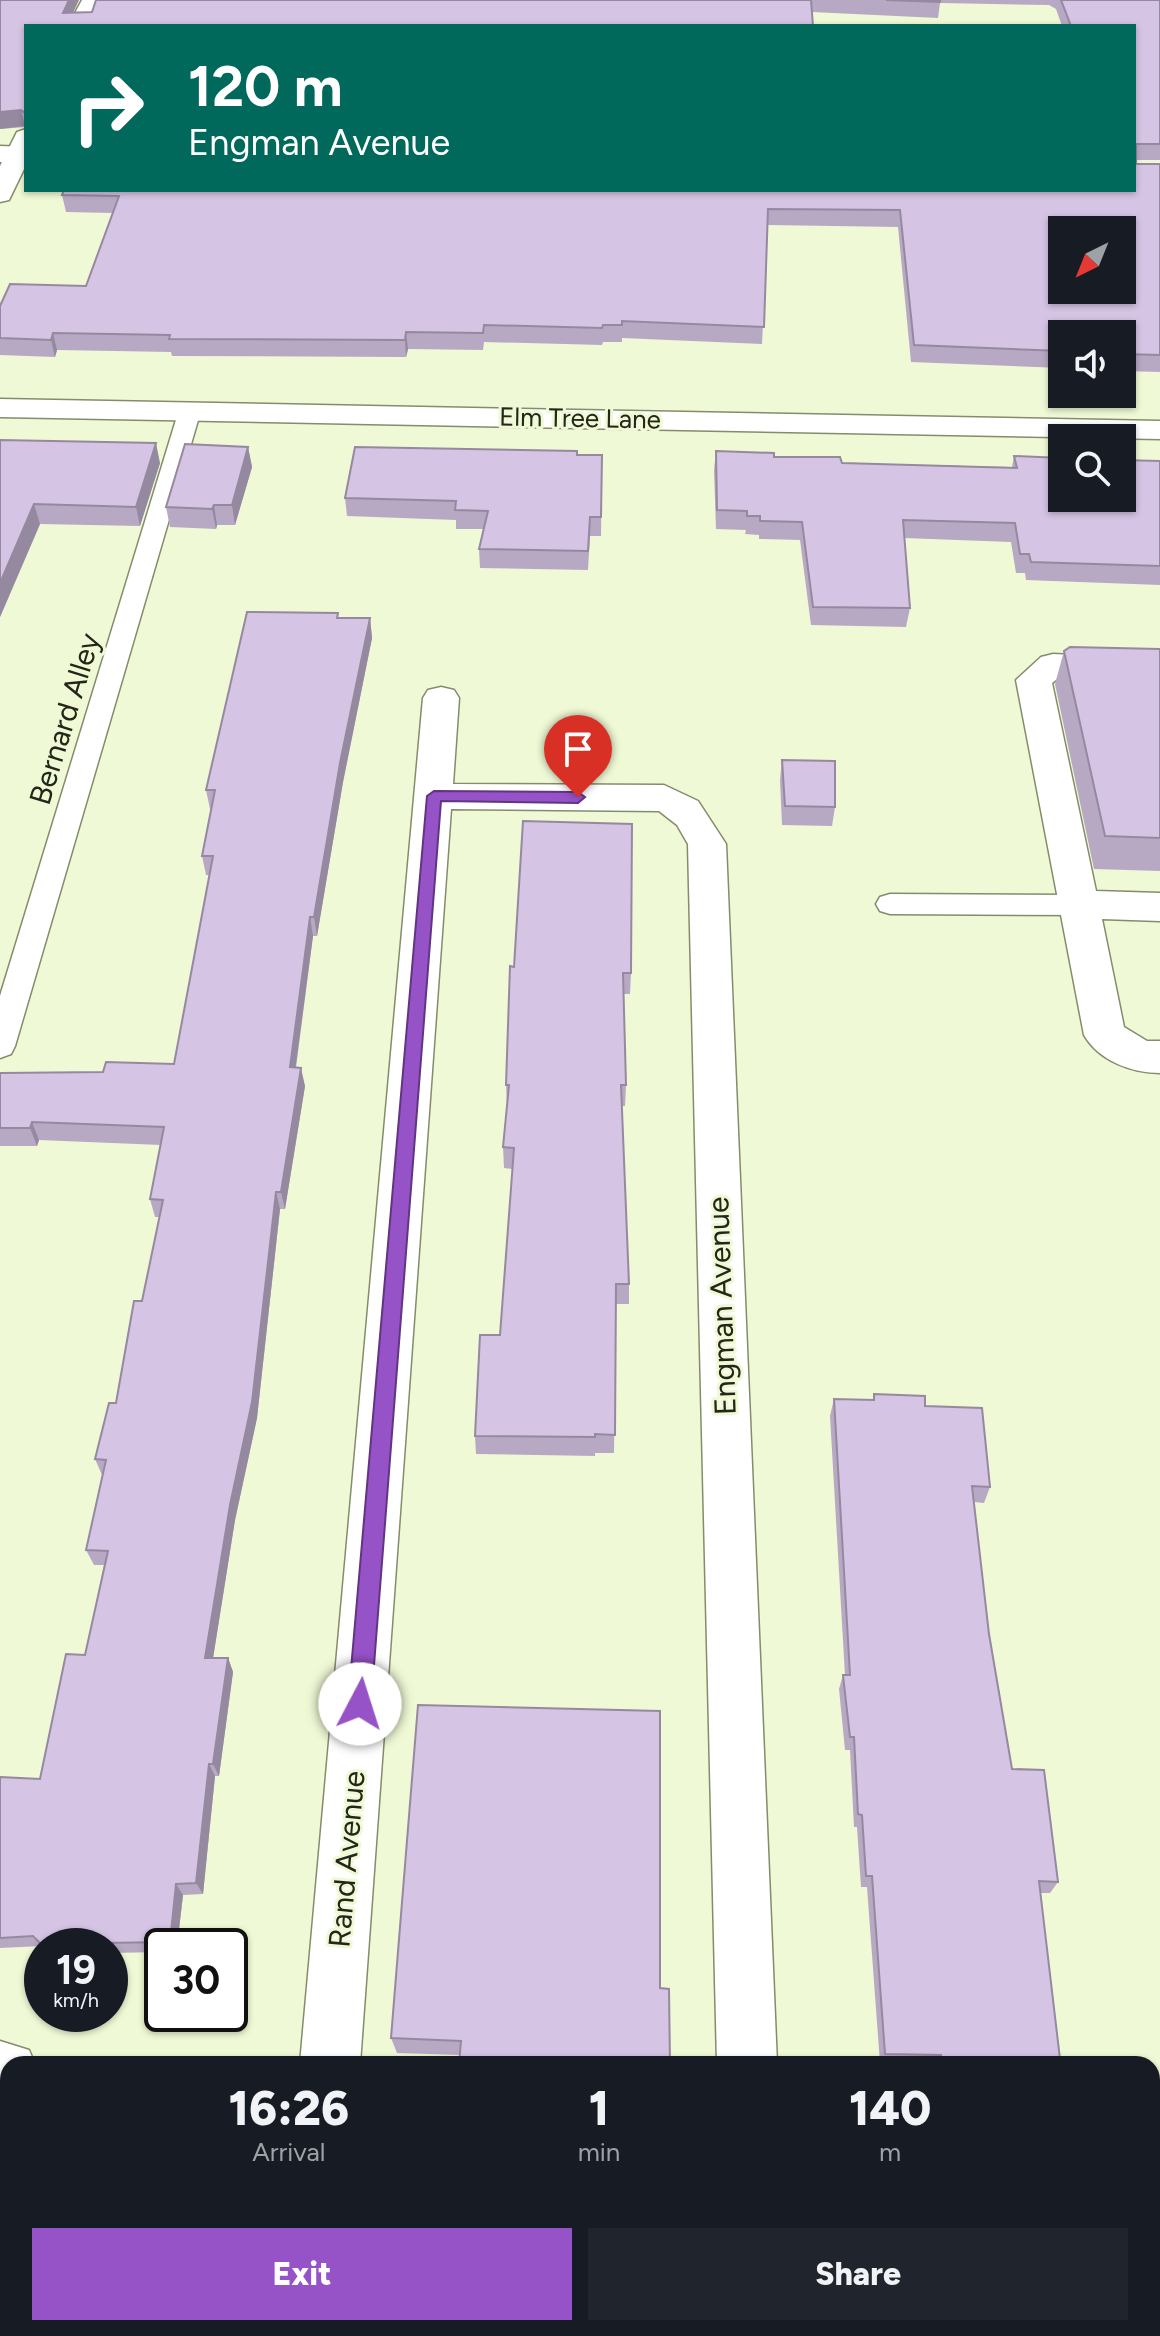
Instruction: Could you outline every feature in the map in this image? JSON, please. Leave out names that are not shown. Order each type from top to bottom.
[{"type":"street","points":[[81,24],[93,0]]},
{"type":"street","points":[[0,194],[18,150]]},
{"type":"street","name":"Elm Tree Lane","points":[[0,408],[1160,430]]},
{"type":"street","points":[[1160,670],[1053,665],[1034,680],[1097,906],[1105,1035],[1140,1057],[1160,1057]]},
{"type":"street","name":"Rand Avenue","points":[[331,2056],[441,698]]},
{"type":"street","name":"Engman Avenue","points":[[434,796],[664,798],[689,813],[707,844],[747,2056]]},
{"type":"street","points":[[1097,906],[1160,907]]},
{"type":"lane","name":"Bernard Alley","points":[[0,1046],[190,410]]},
{"type":"lane","points":[[890,904],[1097,906]]},
{"type":"building","points":[[0,0],[69,0],[63,13],[92,12],[96,0],[811,0],[813,24],[24,24],[24,112],[0,112]]},
{"type":"building","points":[[886,0],[940,0],[940,2]]},
{"type":"building","points":[[1061,0],[1160,0],[1160,144],[1136,144],[1136,24],[1070,24]]},
{"type":"building","points":[[1136,164],[1160,164],[1160,355],[1136,354],[1136,320],[1048,320],[1048,350],[914,345],[900,210],[768,209],[764,327],[622,321],[622,325],[603,325],[602,328],[484,325],[483,333],[406,332],[405,340],[169,339],[170,335],[53,333],[51,340],[0,338],[0,306],[10,284],[86,286],[119,196],[62,195],[63,192],[1136,192]]},
{"type":"building","points":[[0,440],[156,443],[136,507],[34,504],[0,583]]},
{"type":"building","points":[[185,444],[248,447],[232,505],[214,505],[212,509],[166,507]]},
{"type":"building","points":[[355,447],[577,451],[577,455],[602,455],[601,517],[590,517],[588,551],[479,549],[488,511],[455,510],[456,501],[345,498]]},
{"type":"building","points":[[716,451],[774,453],[774,457],[840,457],[842,463],[1017,468],[1014,456],[1048,457],[1048,512],[1136,512],[1136,460],[1160,461],[1160,566],[1031,562],[1029,554],[1020,554],[1015,523],[903,520],[910,608],[813,607],[802,522],[760,521],[760,516],[747,516],[747,511],[717,510]]},
{"type":"building","points":[[247,612],[338,613],[337,618],[370,618],[340,763],[314,917],[310,917],[290,1067],[301,1068],[281,1192],[276,1192],[252,1402],[230,1505],[205,1658],[228,1658],[213,1764],[209,1764],[196,1883],[176,1884],[171,1928],[144,1928],[144,1942],[128,1943],[128,1928],[24,1928],[24,1937],[0,1938],[0,1777],[40,1779],[66,1654],[85,1655],[108,1551],[86,1550],[106,1460],[95,1459],[109,1403],[116,1403],[134,1301],[142,1301],[163,1200],[150,1199],[164,1127],[32,1122],[30,1128],[0,1128],[0,1073],[103,1072],[106,1062],[174,1064],[213,856],[202,856],[215,790],[206,790]]},
{"type":"building","points":[[1070,647],[1160,649],[1160,838],[1105,836],[1064,651]]},
{"type":"building","points":[[782,760],[835,761],[835,807],[785,806]]},
{"type":"building","points":[[523,821],[632,824],[631,973],[623,973],[626,1085],[621,1085],[629,1284],[616,1284],[615,1435],[475,1436],[480,1335],[500,1335],[514,1148],[503,1147],[509,1085],[506,1085],[510,966],[514,967]]},
{"type":"building","points":[[874,1394],[925,1396],[925,1406],[982,1408],[990,1487],[972,1486],[989,1634],[1012,1769],[1044,1770],[1058,1882],[1039,1881],[1060,2056],[885,2054],[872,1876],[866,1876],[862,1815],[858,1814],[854,1737],[850,1737],[843,1675],[850,1675],[834,1399],[874,1400]]},
{"type":"building","points":[[418,1705],[660,1711],[660,1988],[669,1989],[670,2056],[460,2056],[461,2041],[391,2038]]},
{"type":"route","points":[[360,1704],[434,796],[578,797]]}]
